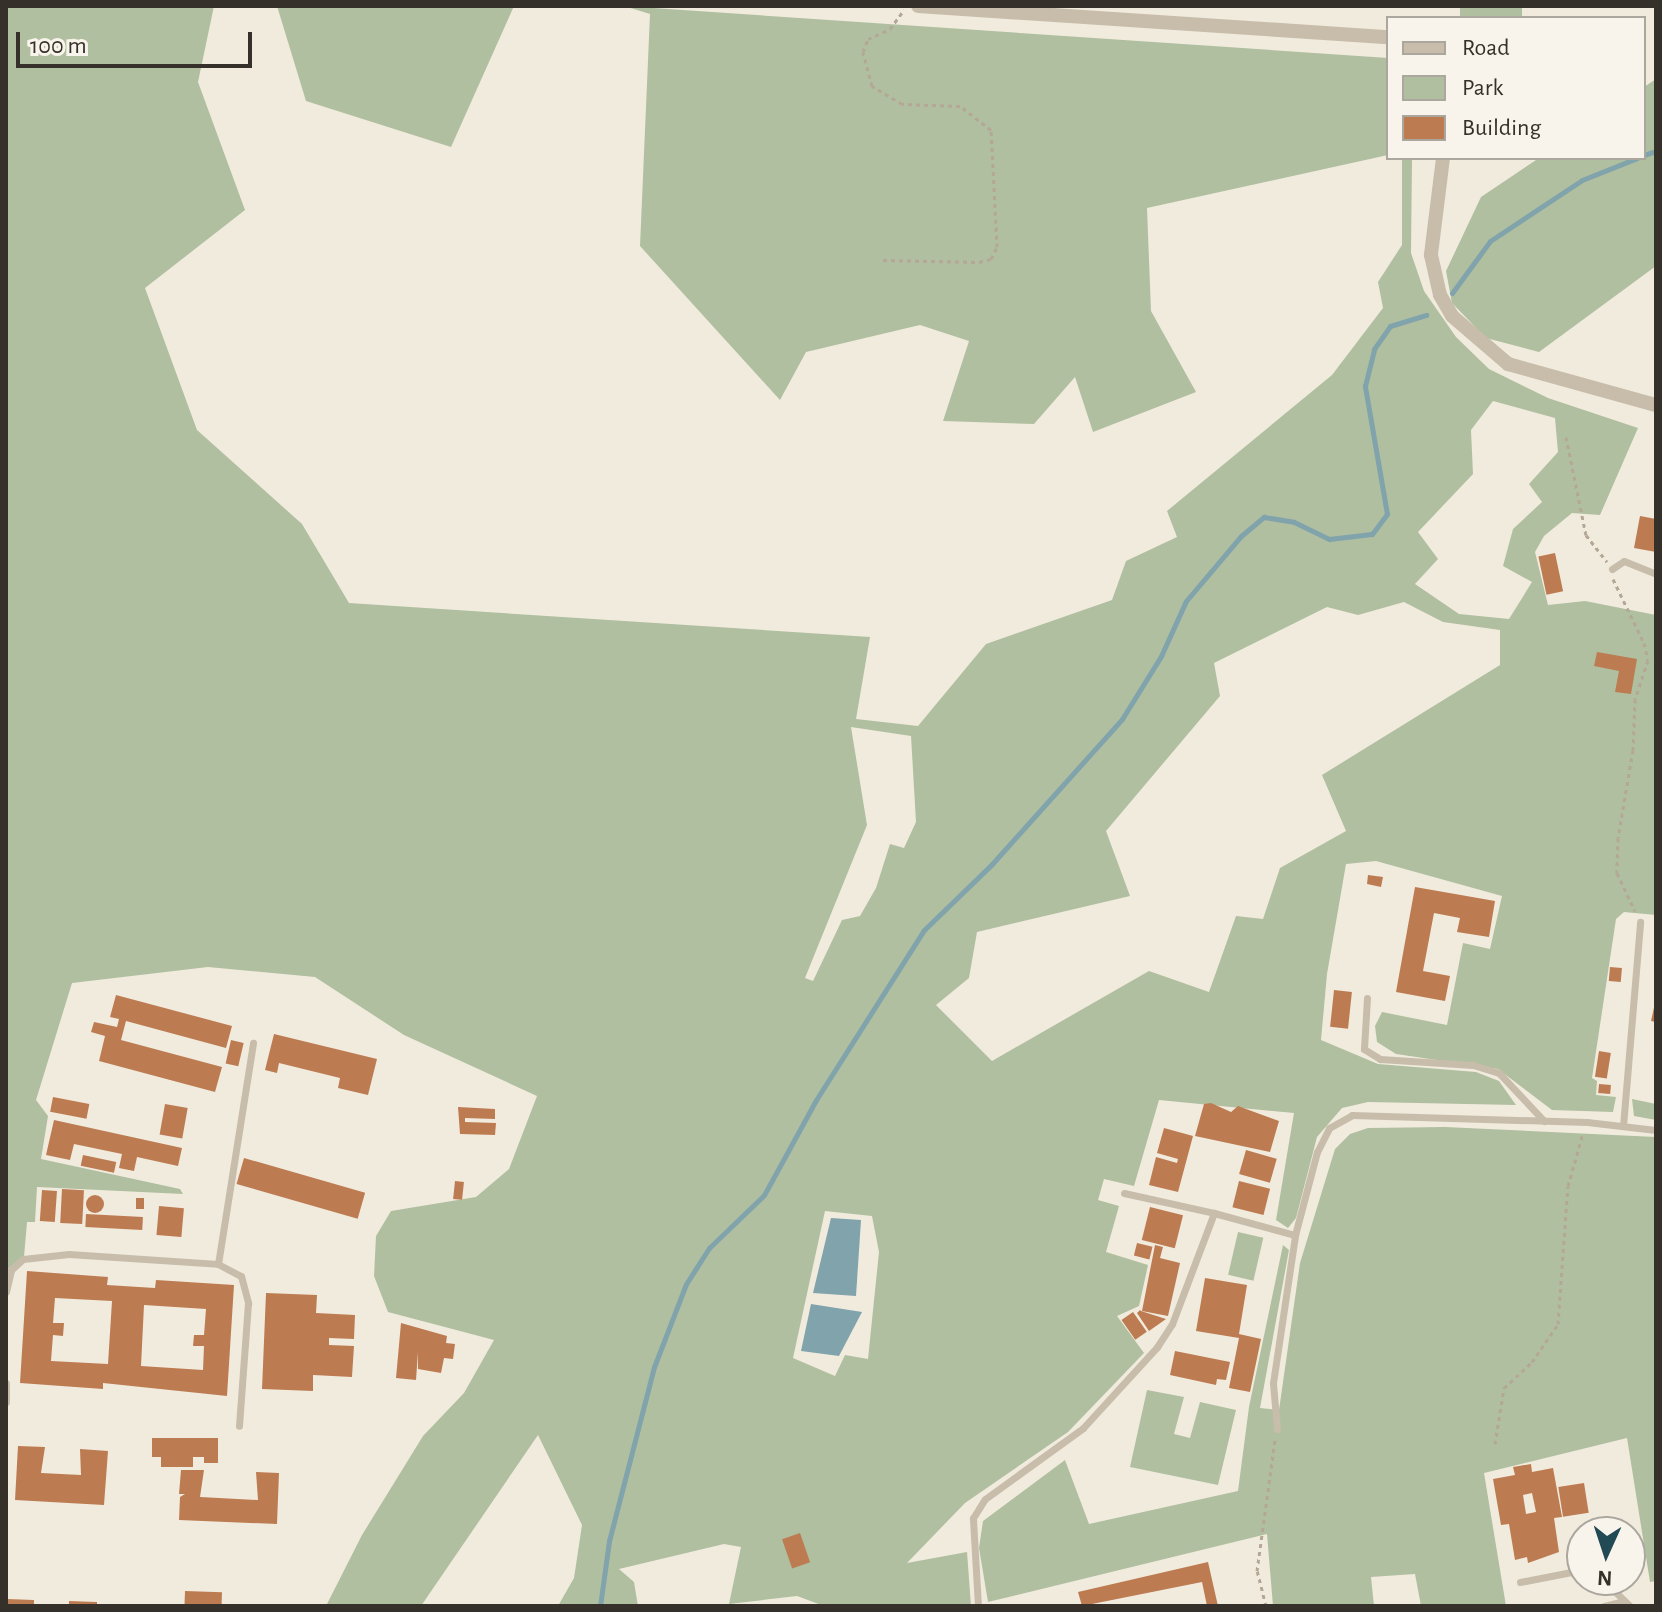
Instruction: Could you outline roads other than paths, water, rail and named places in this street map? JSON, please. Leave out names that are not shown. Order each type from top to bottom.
[{"type":"street","points":[[918,6],[1386,37]]},
{"type":"street","points":[[1443,160],[1431,255],[1440,295],[1452,316],[1508,364],[1656,405]]},
{"type":"lane","points":[[1612,569],[1624,561],[1656,574]]},
{"type":"lane","points":[[1623,1126],[1640,922]]},
{"type":"lane","points":[[1367,998],[1364,1049],[1380,1059],[1473,1065],[1499,1073],[1544,1121]]},
{"type":"lane","points":[[218,1264],[253,1043]]},
{"type":"lane","points":[[1277,1429],[1273,1383],[1295,1235],[1329,1128],[1352,1115],[1587,1122],[1656,1130]]},
{"type":"lane","points":[[1124,1193],[1295,1235]]},
{"type":"lane","points":[[978,1606],[973,1518],[985,1499],[1083,1428],[1157,1347],[1172,1324],[1214,1213]]},
{"type":"lane","points":[[6,1292],[11,1270],[23,1259],[69,1254],[218,1264],[241,1276],[248,1303],[239,1426]]},
{"type":"lane","points":[[6,1383],[6,1402]]},
{"type":"lane","points":[[1520,1582],[1566,1573]]},
{"type":"lane","points":[[1604,1606],[1627,1604]]},
{"type":"water","points":[[831,1218],[861,1220],[856,1296],[813,1293]]},
{"type":"water","points":[[811,1304],[862,1312],[839,1356],[801,1351]]},
{"type":"waterway","points":[[1646,154],[1656,151]]},
{"type":"waterway","points":[[1452,293],[1490,241],[1582,180],[1632,160]]},
{"type":"waterway","points":[[600,1606],[609,1541],[654,1367],[686,1284],[709,1248],[764,1195],[816,1100],[924,930],[992,864],[1122,719],[1161,656],[1186,601],[1241,536],[1264,517],[1294,522],[1329,539],[1372,534],[1387,514],[1365,386],[1374,349],[1390,326],[1426,315]]}]
